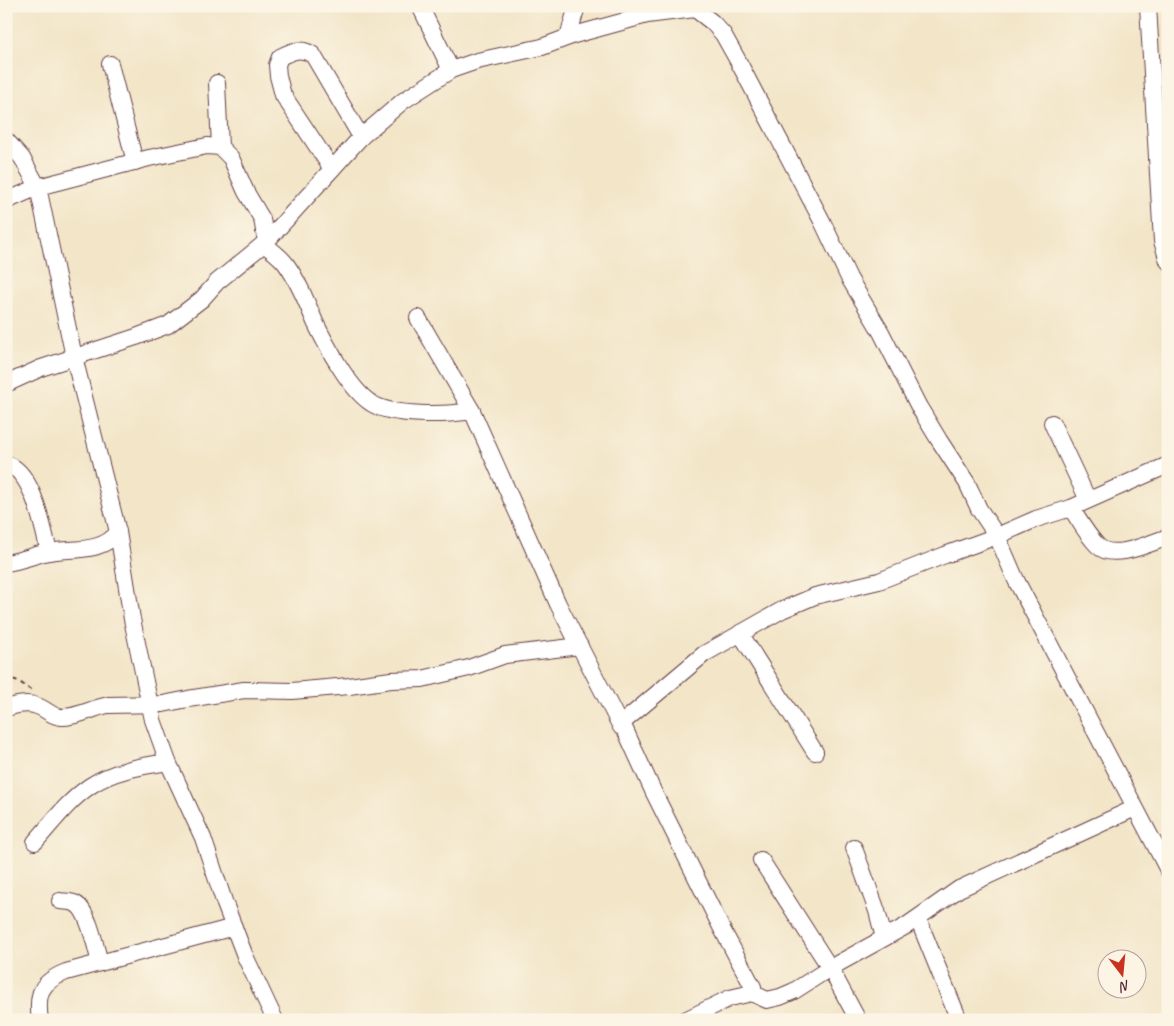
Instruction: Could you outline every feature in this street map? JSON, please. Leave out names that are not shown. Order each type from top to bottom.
[{"type":"street","points":[[420,6],[451,70]]},
{"type":"street","points":[[568,37],[577,6]]},
{"type":"street","points":[[1148,6],[1162,241],[1168,262]]},
{"type":"street","points":[[6,384],[41,368],[136,337],[168,324],[202,299],[217,282],[265,243],[360,137],[404,101],[451,70],[477,61],[542,47],[568,37],[647,15],[697,8],[723,34],[738,59],[822,221],[849,278],[892,353],[919,406],[967,483],[979,509],[996,536],[1016,580],[1168,870]]},
{"type":"street","points":[[332,169],[282,95],[277,66],[280,57],[295,50],[307,51],[313,55],[360,137]]},
{"type":"street","points":[[110,64],[135,162]]},
{"type":"street","points":[[217,84],[220,147]]},
{"type":"street","points":[[6,140],[22,158],[38,187],[74,357],[118,532],[149,704],[168,762],[203,838],[245,956],[275,1020]]},
{"type":"street","points":[[6,201],[38,187],[135,162],[207,146],[220,147],[231,158],[246,192],[262,219],[265,243],[286,264],[322,336],[355,389],[370,403],[390,410],[454,414],[472,411]]},
{"type":"street","points":[[262,219],[280,228]]},
{"type":"street","points":[[418,318],[472,411],[558,604],[622,727],[622,723],[704,654],[782,610],[815,596],[879,581],[1036,519],[1071,508],[1168,464]]},
{"type":"street","points":[[1052,423],[1088,500]]},
{"type":"street","points":[[6,464],[18,470],[28,486],[35,501],[49,552]]},
{"type":"street","points":[[1071,508],[1098,547],[1107,552],[1135,549],[1168,537]]},
{"type":"street","points":[[6,563],[49,552],[96,547],[113,538],[118,532]]},
{"type":"street","points":[[740,632],[815,752]]},
{"type":"street","points":[[6,708],[29,704],[38,706],[52,715],[64,717],[79,715],[100,706],[163,704],[244,690],[292,691],[391,680],[422,679],[469,668],[505,655],[580,646]]},
{"type":"street","points":[[622,723],[658,801],[722,929],[751,982],[752,993]]},
{"type":"street","points":[[35,842],[72,800],[90,786],[108,776],[168,762]]},
{"type":"street","points":[[685,1020],[730,998],[752,993],[767,1000],[780,997],[806,985],[830,968],[918,918],[959,889],[1135,808]]},
{"type":"street","points":[[854,848],[877,911],[884,938]]},
{"type":"street","points":[[761,860],[830,968],[858,1020]]},
{"type":"street","points":[[60,901],[78,904],[84,912],[100,963]]},
{"type":"street","points":[[918,918],[959,1020]]},
{"type":"street","points":[[40,1020],[38,1006],[44,985],[53,977],[234,927]]},
{"type":"path","points":[[6,677],[18,681],[31,690],[38,706]]}]
